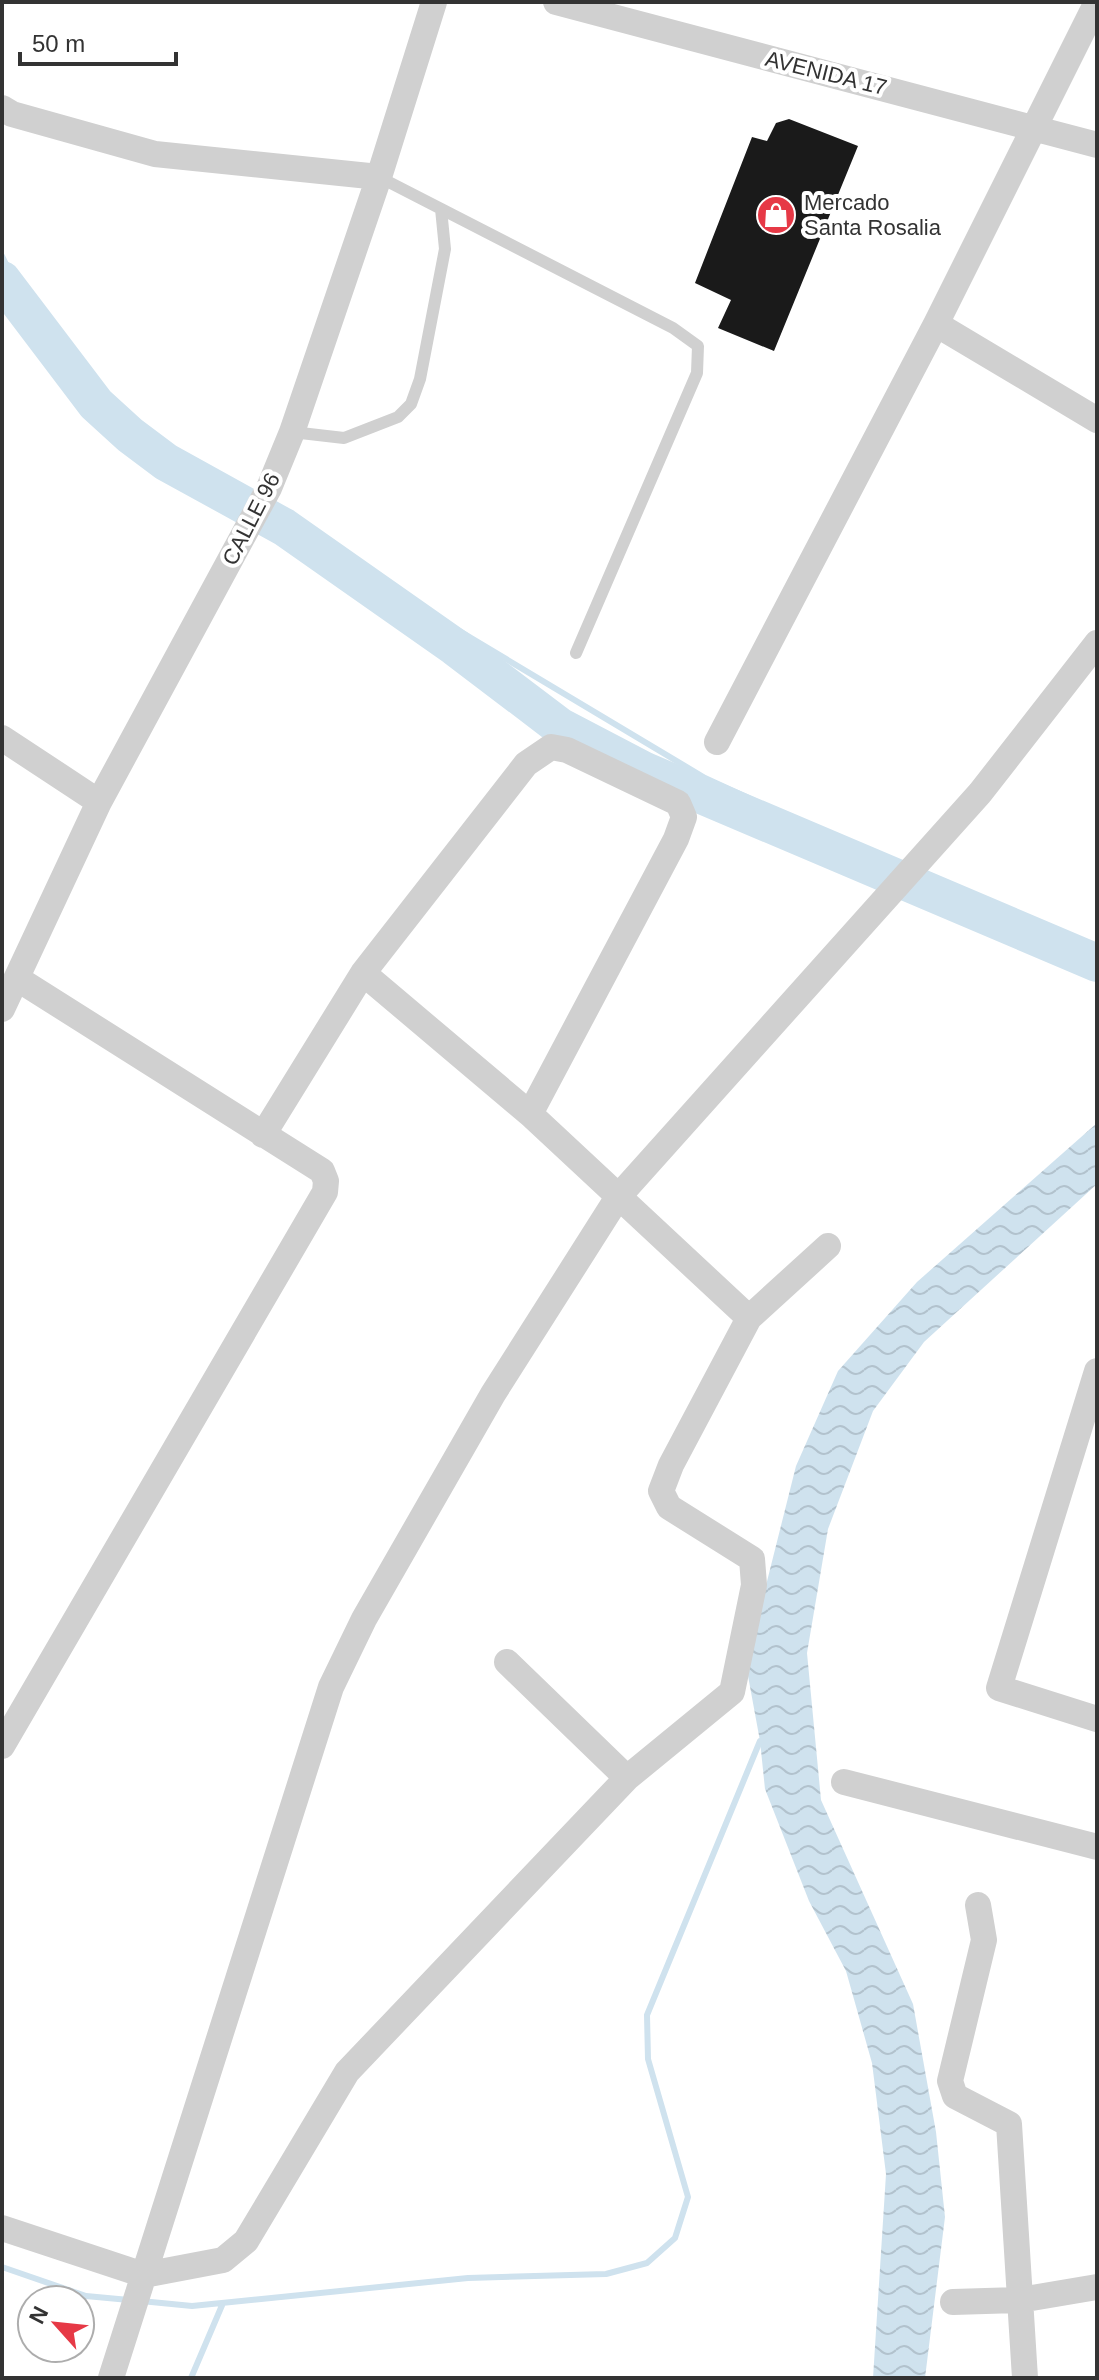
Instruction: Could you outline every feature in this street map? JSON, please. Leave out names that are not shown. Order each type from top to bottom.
[{"type":"street","name":"CALLE 96","points":[[2,1009],[99,802],[269,488],[292,432],[379,177],[434,2]]},
{"type":"street","name":"AVENIDA 17","points":[[556,2],[597,8],[1097,145]]},
{"type":"street","points":[[717,742],[936,324],[1097,2]]},
{"type":"street","points":[[2,108],[12,114],[155,154],[379,177]]},
{"type":"street","points":[[936,324],[1097,420]]},
{"type":"street","points":[[111,2378],[331,1687],[364,1619],[493,1394],[618,1197],[980,793],[1097,643]]},
{"type":"street","points":[[2,738],[99,802]]},
{"type":"street","points":[[263,1135],[363,973],[526,764],[551,747],[567,750],[678,803],[684,817],[676,839],[530,1114]]},
{"type":"street","points":[[363,973],[530,1114],[749,1318]]},
{"type":"street","points":[[2,1746],[325,1192],[326,1181],[322,1171],[18,979]]},
{"type":"street","points":[[2,2228],[144,2275],[223,2260],[246,2241],[347,2072],[627,1778],[732,1692],[754,1585],[752,1559],[669,1507],[661,1491],[671,1465],[749,1318],[828,1246]]},
{"type":"street","points":[[1097,1371],[999,1688],[1097,1719]]},
{"type":"street","points":[[507,1662],[627,1778]]},
{"type":"street","points":[[844,1782],[1097,1847]]},
{"type":"street","points":[[978,1905],[984,1940],[950,2081],[955,2096],[1009,2124],[1025,2378]]},
{"type":"street","points":[[953,2302],[1020,2300],[1097,2287]]},
{"type":"lane","points":[[379,177],[673,328],[698,346],[697,373],[576,653]]},
{"type":"lane","points":[[292,432],[344,438],[398,417],[411,404],[420,379],[445,249],[441,209]]},
{"type":"water","points":[[1097,1123],[1097,1184],[924,1342],[873,1411],[828,1529],[807,1653],[821,1800],[913,2004],[936,2132],[945,2217],[925,2378],[873,2378],[886,2174],[872,2063],[846,1971],[809,1901],[765,1789],[746,1665],[796,1466],[838,1371],[917,1282]]},
{"type":"building","name":"Mercado Santa Rosalia","points":[[789,119],[858,146],[774,351],[718,328],[731,300],[695,283],[752,137],[767,141],[776,123]]},
{"type":"waterway","points":[[2,256],[72,398],[252,507]]},
{"type":"waterway","points":[[2,280],[96,404],[130,435],[166,462],[284,527],[455,647],[559,726],[645,771],[1097,963]]},
{"type":"waterway","points":[[262,513],[705,778],[901,868]]},
{"type":"waterway","points":[[915,874],[1097,950]]},
{"type":"waterway","points":[[141,2301],[192,2306],[468,2278],[606,2274],[647,2263],[675,2238],[688,2197],[648,2059],[647,2015],[760,1741]]},
{"type":"waterway","points":[[2,2267],[86,2296],[129,2300]]},
{"type":"waterway","points":[[191,2378],[223,2303]]},
{"type":"place","name":"Mercado Santa Rosalia","points":[[776,215]]}]
